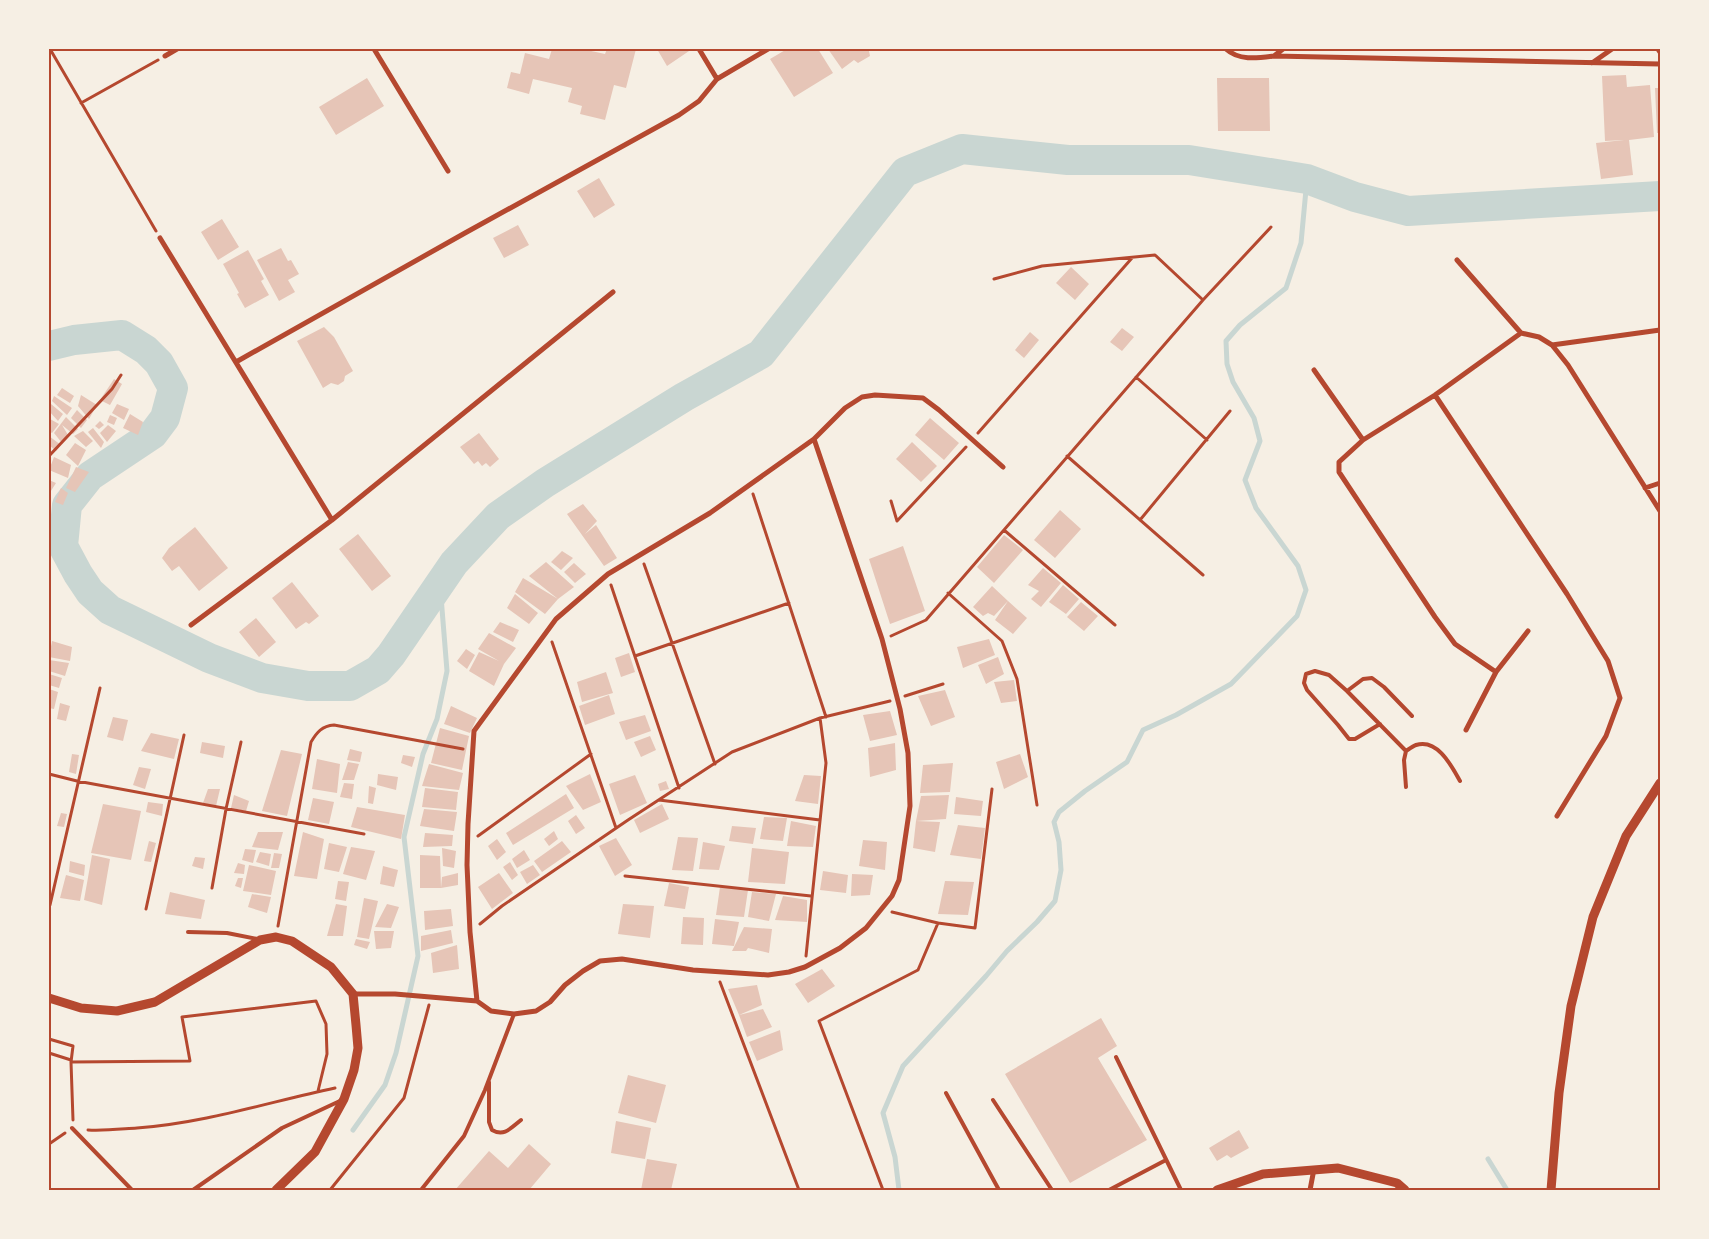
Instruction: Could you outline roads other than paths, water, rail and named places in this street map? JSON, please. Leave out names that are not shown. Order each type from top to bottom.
[{"type":"street","points":[[165,56],[176,49]]},
{"type":"street","points":[[374,49],[448,171]]},
{"type":"street","points":[[699,49],[717,79]]},
{"type":"street","points":[[236,362],[680,115],[698,101],[717,79],[768,49]]},
{"type":"street","points":[[1226,49],[1232,54],[1252,59],[1274,56],[1660,64]]},
{"type":"street","points":[[1274,56],[1283,49]]},
{"type":"street","points":[[1591,63],[1612,49]]},
{"type":"street","points":[[160,238],[332,520]]},
{"type":"street","points":[[1457,260],[1520,333],[1539,337],[1552,345],[1568,365],[1660,512]]},
{"type":"street","points":[[190,625],[332,520],[613,292]]},
{"type":"street","points":[[1552,345],[1660,330]]},
{"type":"street","points":[[1496,672],[1455,644],[1339,472],[1339,462],[1362,440],[1435,395],[1520,333]]},
{"type":"street","points":[[1314,370],[1362,440]]},
{"type":"street","points":[[478,1001],[470,932],[468,843],[474,731],[556,619],[608,574],[710,513],[814,440],[845,408],[862,397],[875,395],[923,398],[1003,467]]},
{"type":"street","points":[[1435,395],[1567,594],[1608,661],[1620,698],[1606,736],[1557,816]]},
{"type":"street","points":[[353,994],[398,994],[478,1001],[492,1011],[514,1014],[536,1011],[550,1002],[565,985],[583,971],[606,960],[622,959],[716,972],[768,975],[788,972],[805,967],[840,948],[866,928],[882,910],[892,896],[899,880],[910,806],[908,754],[882,639],[814,440]]},
{"type":"street","points":[[1645,488],[1660,483]]},
{"type":"street","points":[[1466,730],[1496,672],[1528,632]]},
{"type":"street","points":[[1551,1190],[1559,1093],[1571,1006],[1593,917],[1626,836],[1660,783]]},
{"type":"street","points":[[49,998],[81,1008],[117,1011],[155,1002],[260,940],[276,937],[292,941],[331,967],[353,994],[358,1048],[354,1070],[344,1099],[315,1152],[276,1190]]},
{"type":"street","points":[[1219,1190],[1264,1174],[1338,1168],[1406,1190]]},
{"type":"street","points":[[1310,1190],[1314,1169]]},
{"type":"lane","points":[[1380,724],[1355,739],[1349,739],[1306,690],[1304,683],[1306,674],[1322,672],[1328,675],[1347,691],[1380,724],[1406,751]]},
{"type":"lane","points":[[1347,691],[1363,679],[1372,678],[1384,687],[1412,716]]},
{"type":"lane","points":[[1406,751],[1418,745],[1427,745],[1437,750],[1444,754],[1460,781]]},
{"type":"lane","points":[[1406,751],[1404,760],[1406,787]]},
{"type":"lane","points":[[188,932],[227,933],[260,940]]},
{"type":"lane","points":[[420,1190],[464,1136],[489,1080],[514,1014]]},
{"type":"lane","points":[[1116,1057],[1181,1190]]},
{"type":"lane","points":[[489,1080],[489,1122],[492,1130],[498,1134],[506,1132],[521,1120]]},
{"type":"lane","points":[[946,1093],[999,1190]]},
{"type":"lane","points":[[193,1190],[282,1128],[344,1099]]},
{"type":"lane","points":[[993,1100],[1052,1190]]},
{"type":"lane","points":[[72,1128],[132,1190]]},
{"type":"lane","points":[[1109,1190],[1166,1160]]},
{"type":"waterway","points":[[49,346],[74,340],[122,335],[146,350],[159,363],[173,388],[165,418],[153,434],[90,476],[67,505],[63,546],[90,592],[110,610],[209,658],[262,678],[308,686],[350,686],[378,670],[391,655],[454,563],[498,516],[545,483],[684,397],[761,354],[905,172],[962,149],[1068,160],[1189,160],[1307,179],[1355,197],[1408,211],[1660,196]]},
{"type":"waterway","points":[[899,1190],[895,1157],[883,1113],[903,1066],[1055,901],[1061,870],[1059,842],[1054,822],[1059,812],[1085,791],[1127,762],[1143,730],[1176,715],[1231,684],[1297,616],[1306,590],[1298,566],[1256,508],[1245,480],[1260,441],[1254,418],[1233,382],[1227,364],[1226,341],[1240,325],[1286,288],[1301,243],[1307,179]]},
{"type":"waterway","points":[[353,1130],[385,1085],[396,1053],[418,956],[404,837],[423,754],[437,719],[447,671],[440,584]]},
{"type":"waterway","points":[[1488,1159],[1507,1190]]}]
